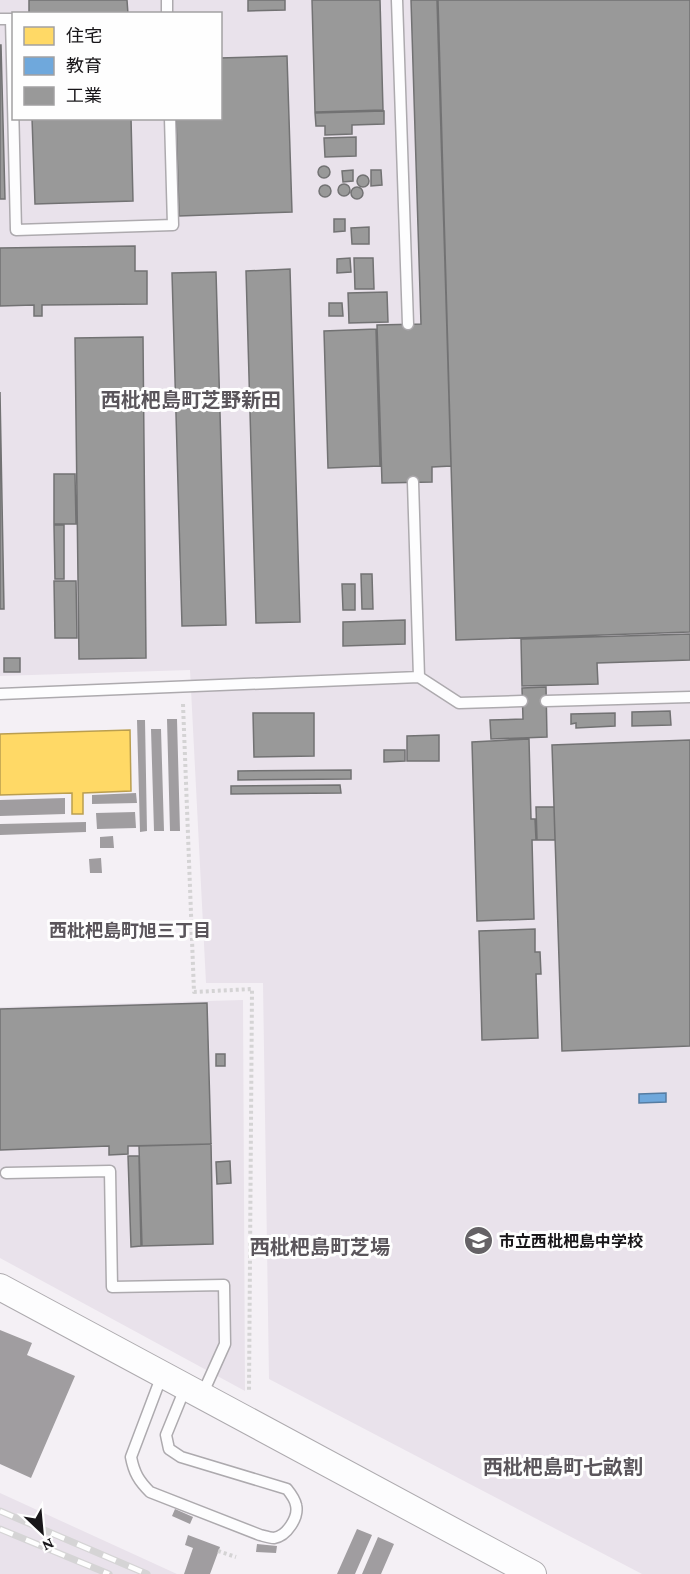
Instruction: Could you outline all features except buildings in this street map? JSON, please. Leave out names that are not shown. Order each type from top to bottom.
[{"type":"street","points":[[0,1287],[533,1574]]},
{"type":"lane","points":[[397,0],[408,324]]},
{"type":"lane","points":[[0,19],[11,19],[12,61]]},
{"type":"lane","points":[[13,120],[16,230],[173,225],[170,120]]},
{"type":"lane","points":[[413,482],[419,677]]},
{"type":"lane","points":[[0,694],[419,677],[459,703],[522,701]]},
{"type":"lane","points":[[546,701],[690,697]]},
{"type":"lane","points":[[6,1173],[110,1171],[112,1287],[224,1285],[225,1344],[166,1435],[169,1449],[181,1457],[287,1489],[294,1498],[297,1508],[294,1519],[286,1531],[275,1538],[260,1535],[150,1492],[141,1484],[134,1472],[131,1457],[162,1373]]},
{"type":"path","points":[[183,688],[194,992],[252,989],[249,1420]]},
{"type":"path","points":[[218,1551],[236,1557]]},
{"type":"shaded area","points":[[0,0],[690,0],[690,1574],[642,1574],[269,1379],[263,983],[206,983],[190,670],[0,676]]},
{"type":"shaded area","points":[[243,1000],[245,1391],[0,1258],[0,1007]]},
{"type":"shaded area","points":[[0,1493],[177,1574],[0,1574]]},
{"type":"railway","points":[[0,1511],[147,1574]]},
{"type":"railway","points":[[0,1529],[109,1574]]},
{"type":"place","name":"市立西枇杷島中学校","points":[[478,1241]]},
{"type":"district","name":"西枇杷島町芝野新田","points":[[191,400]]},
{"type":"district","name":"西枇杷島町旭三丁目","points":[[130,931]]},
{"type":"district","name":"西枇杷島町芝場","points":[[320,1247]]},
{"type":"district","name":"西枇杷島町七畝割","points":[[563,1467]]}]
